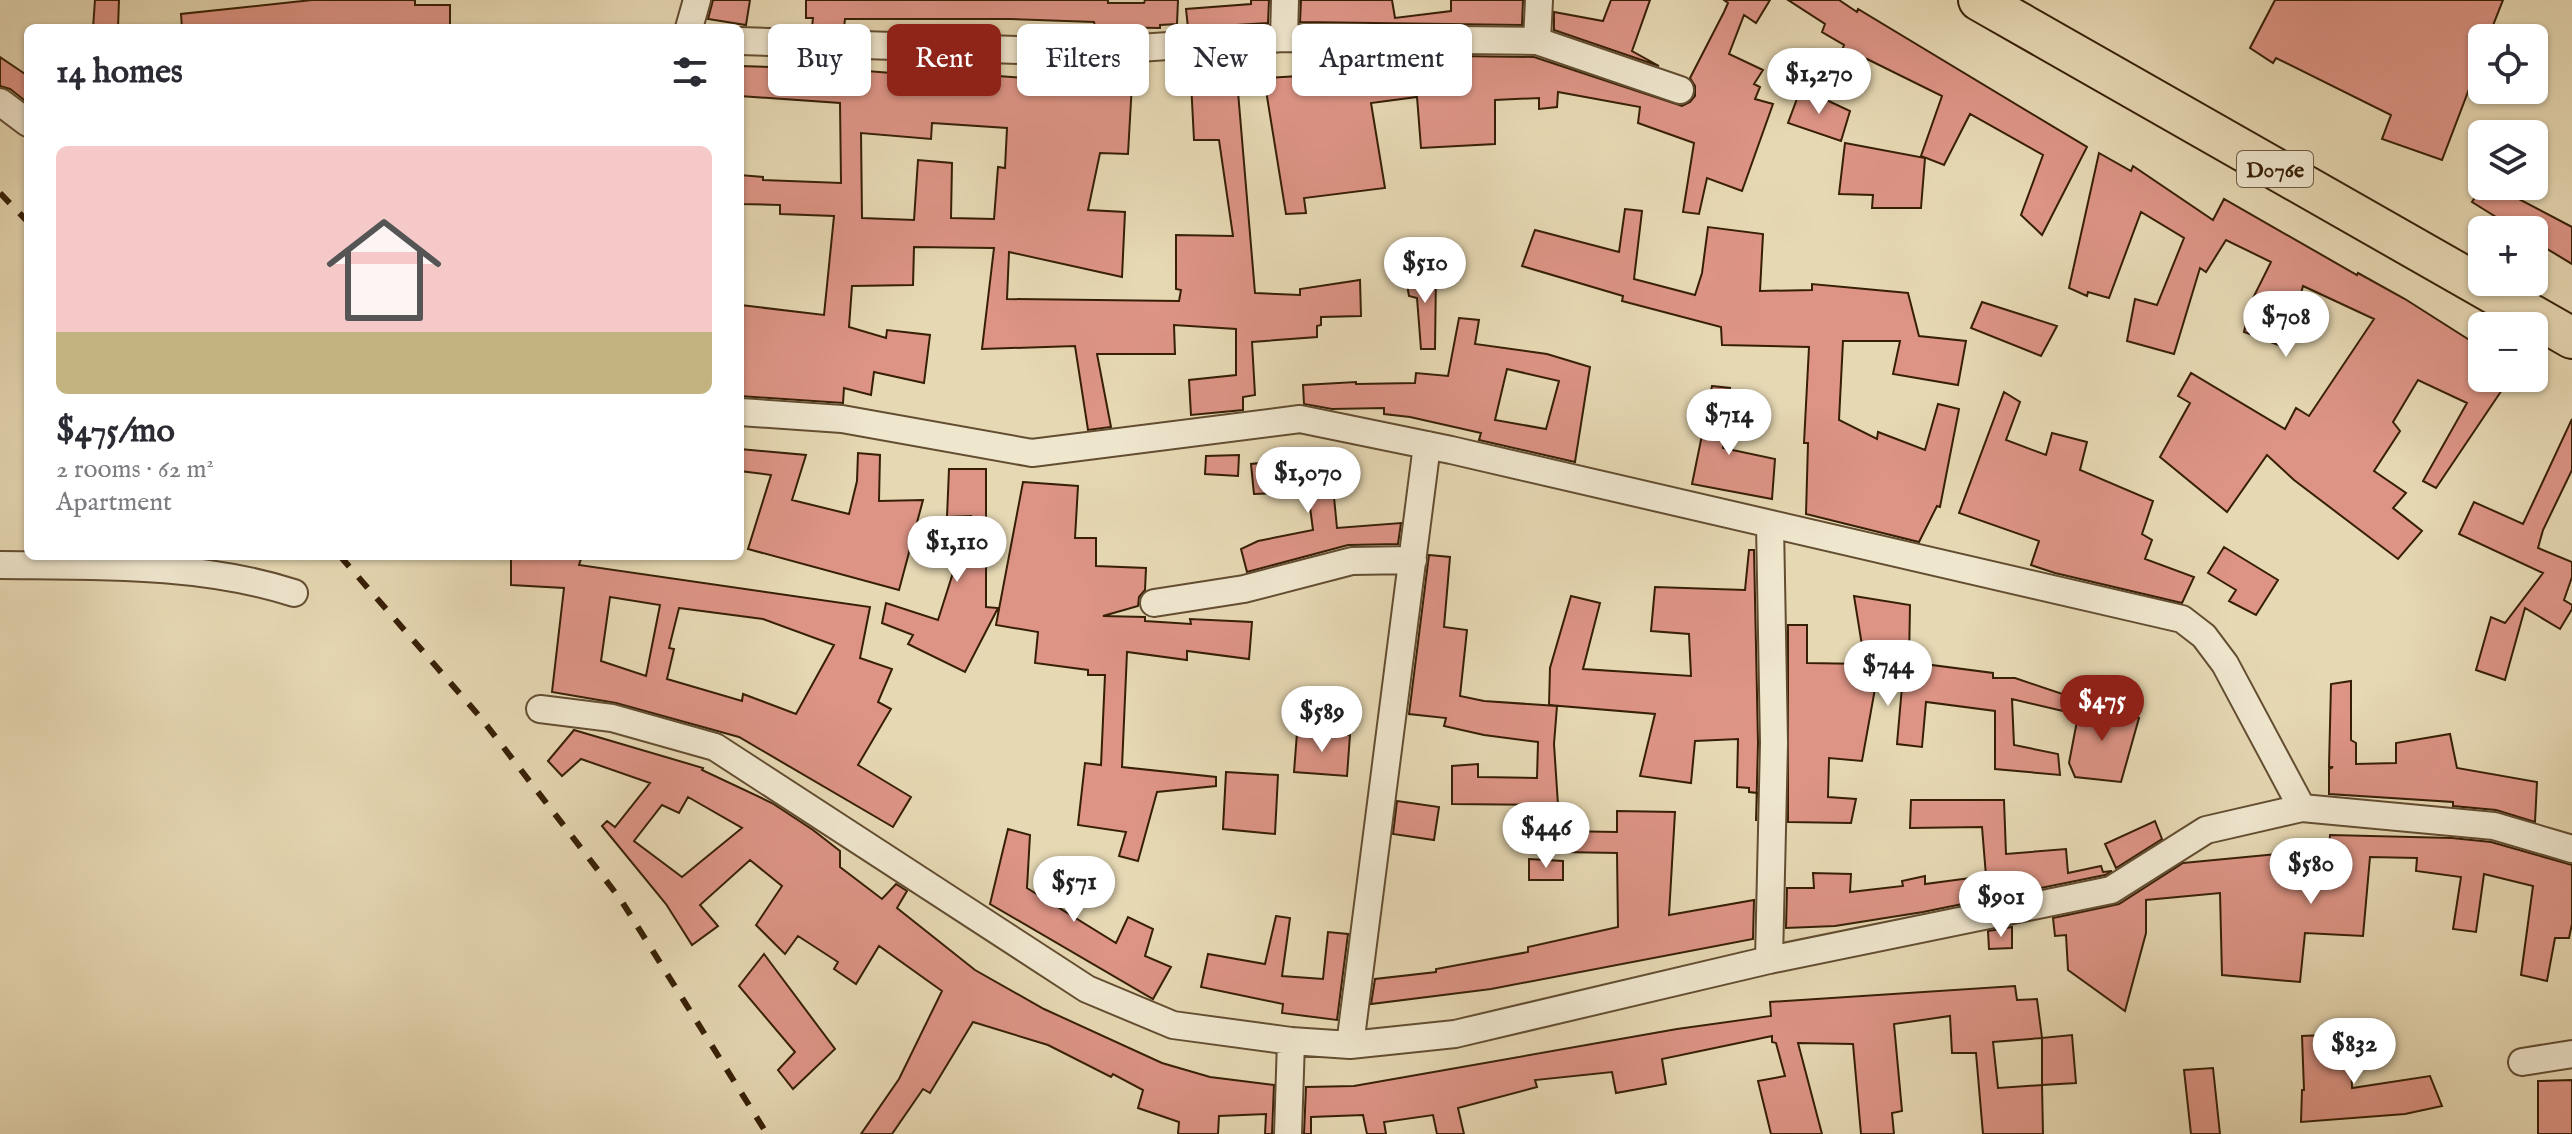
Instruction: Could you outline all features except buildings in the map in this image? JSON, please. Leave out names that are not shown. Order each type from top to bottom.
[{"type":"main road","name":"D076e","points":[[1979,0],[2572,338]]},
{"type":"street","points":[[690,24],[697,0]]},
{"type":"street","points":[[1284,38],[1285,0]]},
{"type":"street","points":[[1537,41],[1539,0]]},
{"type":"street","points":[[744,41],[1082,52],[1284,38],[1537,41],[1680,90]]},
{"type":"street","points":[[0,102],[24,120]]},
{"type":"street","points":[[744,412],[842,419],[1032,453],[1300,419],[1427,445],[2182,619],[2204,636],[2225,664],[2302,808]]},
{"type":"street","points":[[1350,1045],[1427,445]]},
{"type":"street","points":[[1769,960],[1774,743],[1770,525]]},
{"type":"street","points":[[1154,603],[1244,589],[1352,561],[1413,560]]},
{"type":"street","points":[[0,565],[87,566],[210,574],[294,593]]},
{"type":"street","points":[[540,709],[612,718],[715,747],[1087,989],[1173,1025],[1291,1041],[1350,1045],[1455,1034],[1769,960],[2111,890],[2206,830],[2302,808],[2494,826],[2572,849]]},
{"type":"street","points":[[1288,1134],[1291,1041]]},
{"type":"street","points":[[2522,1062],[2572,1054]]},
{"type":"railway","points":[[0,193],[24,218]]},
{"type":"railway","points":[[343,560],[481,718],[621,900],[767,1134]]}]
